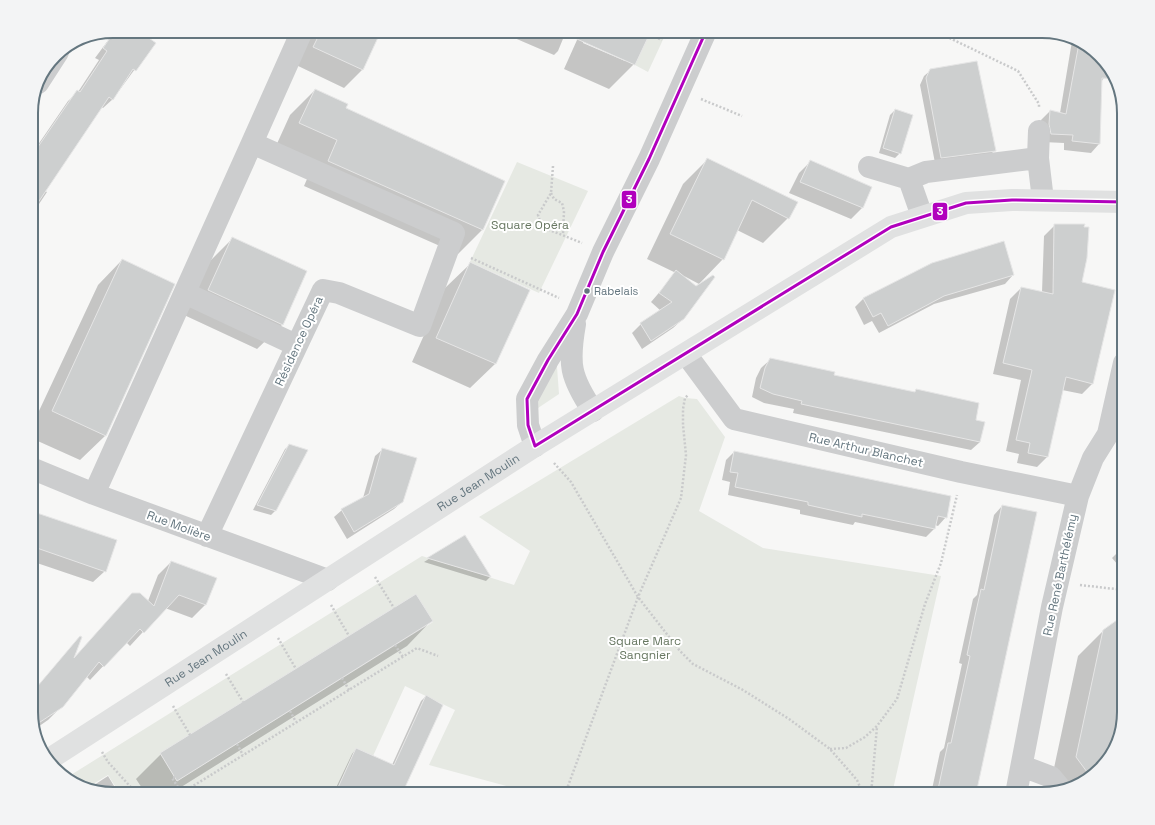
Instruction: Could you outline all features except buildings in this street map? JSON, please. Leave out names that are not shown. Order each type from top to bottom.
[{"type":"main road","name":"Rue Jean Moulin","points":[[53,757],[535,446],[891,227],[966,203],[1012,200],[1117,202]]},
{"type":"street","points":[[94,494],[299,38]]},
{"type":"street","points":[[535,446],[528,425],[527,399],[548,360],[578,311],[603,252],[649,159],[703,38]]},
{"type":"street","points":[[1039,130],[1038,158],[1043,200]]},
{"type":"street","points":[[252,143],[454,233],[451,244]]},
{"type":"street","points":[[869,167],[909,179],[926,172],[1038,158]]},
{"type":"street","points":[[909,179],[922,216]]},
{"type":"street","name":"Résidence Opéra","points":[[207,536],[323,290],[339,292],[420,326],[451,244]]},
{"type":"street","points":[[185,293],[296,345]]},
{"type":"street","points":[[578,311],[570,352],[571,368],[580,392],[593,411]]},
{"type":"street","name":"Rue Arthur Blanchet","points":[[686,354],[734,419],[961,472],[1078,496]]},
{"type":"street","name":"Rue René Barthélémy","points":[[1018,787],[1058,582],[1078,496],[1093,458],[1108,434],[1117,394]]},
{"type":"street","name":"Rue Molière","points":[[38,471],[324,583]]},
{"type":"street","points":[[1022,766],[1051,777],[1058,785]]},
{"type":"path","points":[[657,38],[662,40]]},
{"type":"path","points":[[950,38],[1018,71],[1039,104],[1039,130]]},
{"type":"path","points":[[680,90],[742,116]]},
{"type":"path","points":[[553,166],[551,193],[538,215],[542,227],[570,238]]},
{"type":"path","points":[[551,193],[554,199],[562,203],[564,211],[563,234]]},
{"type":"path","points":[[451,244],[464,255],[578,311]]},
{"type":"path","points":[[568,787],[638,597],[681,498],[686,455],[683,425],[684,398],[704,380]]},
{"type":"path","points":[[535,446],[560,468],[571,482],[638,597],[680,651],[693,664],[743,690],[830,749],[857,780],[860,787]]},
{"type":"path","points":[[830,749],[846,748],[865,738],[877,726],[897,699],[925,604],[941,563],[961,472]]},
{"type":"path","points":[[364,557],[394,608]]},
{"type":"path","points":[[1058,582],[1117,589]]},
{"type":"path","points":[[324,583],[349,636]]},
{"type":"path","points":[[266,619],[296,669]]},
{"type":"path","points":[[395,645],[403,657]]},
{"type":"path","points":[[191,787],[417,648],[438,656]]},
{"type":"path","points":[[214,653],[243,702]]},
{"type":"path","points":[[342,678],[349,690]]},
{"type":"path","points":[[161,687],[190,735]]},
{"type":"path","points":[[290,711],[296,722]]},
{"type":"path","points":[[872,787],[877,726]]},
{"type":"path","points":[[92,732],[108,762],[131,787]]},
{"type":"path","points":[[237,744],[243,755]]},
{"type":"path","points":[[175,777],[172,778],[177,787]]},
{"type":"green space","points":[[648,38],[664,38],[648,72],[635,65]]},
{"type":"green space","name":"Square Opéra","points":[[517,162],[588,191],[539,293],[470,262]]},
{"type":"green space","points":[[556,353],[559,394],[538,408],[536,399]]},
{"type":"green space","name":"Square Marc Sangnier","points":[[679,396],[697,399],[725,437],[699,511],[763,548],[941,576],[894,787],[510,787],[429,765],[455,710],[405,686],[373,756],[356,748],[338,787],[116,787],[108,775],[93,784],[71,775],[422,556],[514,585],[530,551],[479,517]],"holes":[[[416,594],[433,622],[177,781],[296,669]]]},
{"type":"transit line","name":"3","points":[[703,38],[649,159],[603,252],[577,314],[548,360],[527,399],[528,425],[535,446],[891,227],[966,203],[1012,200],[1117,202]]},
{"type":"place","name":"Rabelais","points":[[587,291]]}]
